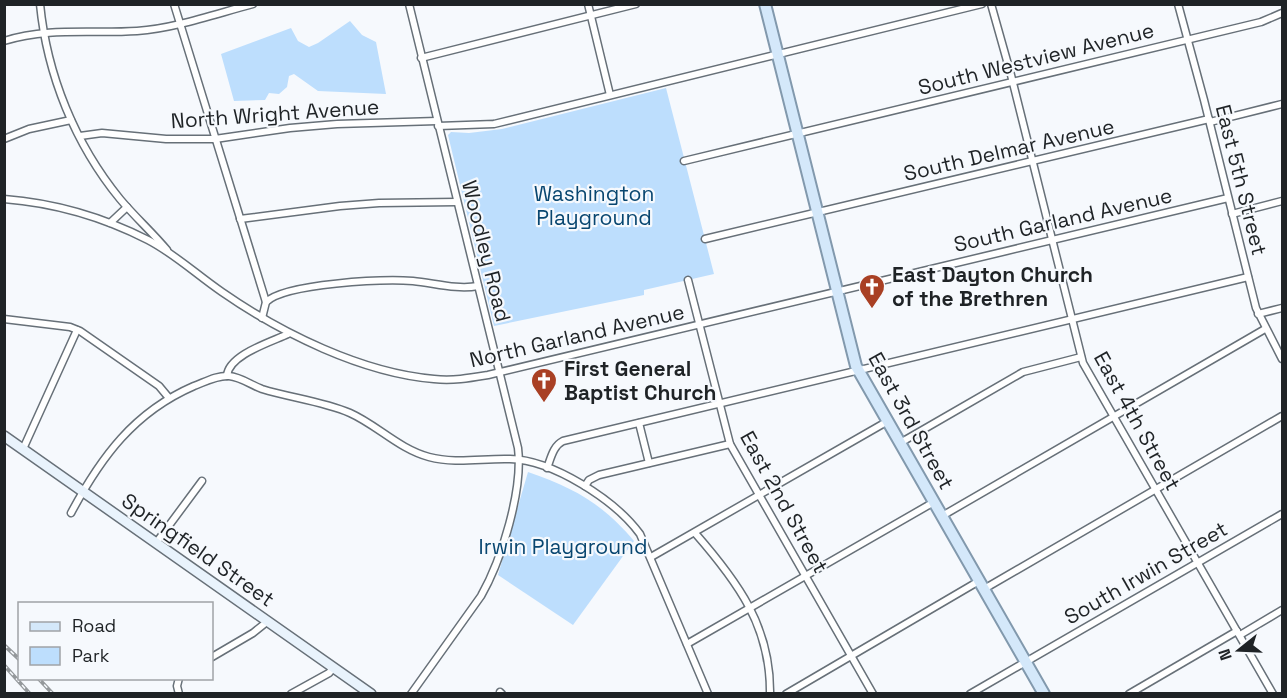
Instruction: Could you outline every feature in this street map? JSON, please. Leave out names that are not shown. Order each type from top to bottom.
[{"type":"main road","name":"East 3rd Street","points":[[765,4],[852,355],[858,370],[1044,693]]},
{"type":"main road","name":"Springfield Street","points":[[4,436],[371,693]]},
{"type":"street","points":[[40,4],[51,67],[71,120],[104,177],[127,207],[174,256]]},
{"type":"street","points":[[174,4],[266,302],[262,318]]},
{"type":"street","points":[[4,41],[44,32],[138,31],[253,4]]},
{"type":"street","name":"Woodley Road","points":[[409,4],[500,372],[519,460],[513,507],[501,551],[490,578],[481,596],[411,693]]},
{"type":"street","points":[[588,4],[610,95]]},
{"type":"street","points":[[421,58],[636,4]]},
{"type":"street","name":"North Wright Avenue","points":[[80,136],[102,133],[166,139],[215,139],[337,124],[494,124],[982,4]]},
{"type":"street","name":"East 4th Street","points":[[991,4],[1013,82],[1081,357],[1273,693]]},
{"type":"street","name":"East 5th Street","points":[[1178,4],[1258,314],[1282,359]]},
{"type":"street","points":[[1281,14],[1282,23]]},
{"type":"street","name":"South Westview Avenue","points":[[684,161],[1261,22],[1281,14]]},
{"type":"street","name":"South Delmar Avenue","points":[[705,239],[1282,104]]},
{"type":"street","points":[[4,139],[29,129],[71,120]]},
{"type":"street","name":"South Garland Avenue","points":[[837,292],[1228,198]]},
{"type":"street","name":"North Garland Avenue","points":[[4,199],[54,206],[110,223],[174,256],[221,292],[288,334],[352,359],[399,374],[420,377],[461,379],[500,372],[837,292]]},
{"type":"street","points":[[1232,214],[1282,201]]},
{"type":"street","points":[[240,219],[339,206],[457,202]]},
{"type":"street","points":[[110,223],[127,207]]},
{"type":"street","points":[[548,468],[552,453],[558,443],[563,441],[1248,277]]},
{"type":"street","name":"East 2nd Street","points":[[688,280],[730,444],[873,693]]},
{"type":"street","points":[[266,302],[275,296],[298,290],[363,281],[407,281],[462,287],[478,286]]},
{"type":"street","points":[[1258,314],[1282,308]]},
{"type":"street","points":[[4,319],[77,330],[159,386],[169,398]]},
{"type":"street","points":[[942,516],[1265,329]]},
{"type":"street","points":[[23,449],[77,330]]},
{"type":"street","points":[[227,376],[229,367],[236,359],[288,334]]},
{"type":"street","points":[[900,443],[1023,372],[1081,357]]},
{"type":"street","points":[[71,513],[83,491],[124,434],[151,410],[169,398],[204,382],[227,376],[238,378],[278,394],[348,412],[410,449],[427,456],[443,460],[519,460],[548,468],[585,486],[624,514],[640,534],[708,693]]},
{"type":"street","points":[[786,693],[851,655],[1156,489],[1282,416]]},
{"type":"street","points":[[651,557],[888,421]]},
{"type":"street","points":[[639,423],[649,463]]},
{"type":"street","points":[[585,486],[589,480],[599,475],[730,444]]},
{"type":"street","points":[[156,543],[202,481]]},
{"type":"street","points":[[687,644],[934,502]]},
{"type":"street","name":"South Irwin Street","points":[[970,693],[983,690],[1026,662],[1282,514]]},
{"type":"street","points":[[695,533],[724,566],[750,608],[766,650],[770,693]]},
{"type":"street","points":[[1129,693],[1282,610]]},
{"type":"street","points":[[213,656],[253,633],[268,621]]},
{"type":"street","points":[[291,693],[329,673],[334,667]]},
{"type":"green space","points":[[350,21],[362,35],[376,42],[386,94],[318,91],[294,74],[289,76],[287,87],[279,94],[269,93],[265,100],[234,101],[221,54],[291,28],[298,41],[309,47]]},
{"type":"green space","name":"Washington Playground","points":[[666,88],[714,274],[644,290],[644,295],[494,326],[448,135],[451,132],[469,133],[502,129]]},
{"type":"green space","name":"Irwin Playground","points":[[528,472],[586,498],[610,516],[634,541],[573,625],[498,575]]},
{"type":"railway","points":[[4,645],[18,658]]},
{"type":"railway","points":[[4,665],[30,694]]},
{"type":"railway","points":[[40,680],[53,694]]},
{"type":"place","name":"East Dayton Church of the Brethren","points":[[872,310]]},
{"type":"place","name":"First General Baptist Church","points":[[544,404]]}]
